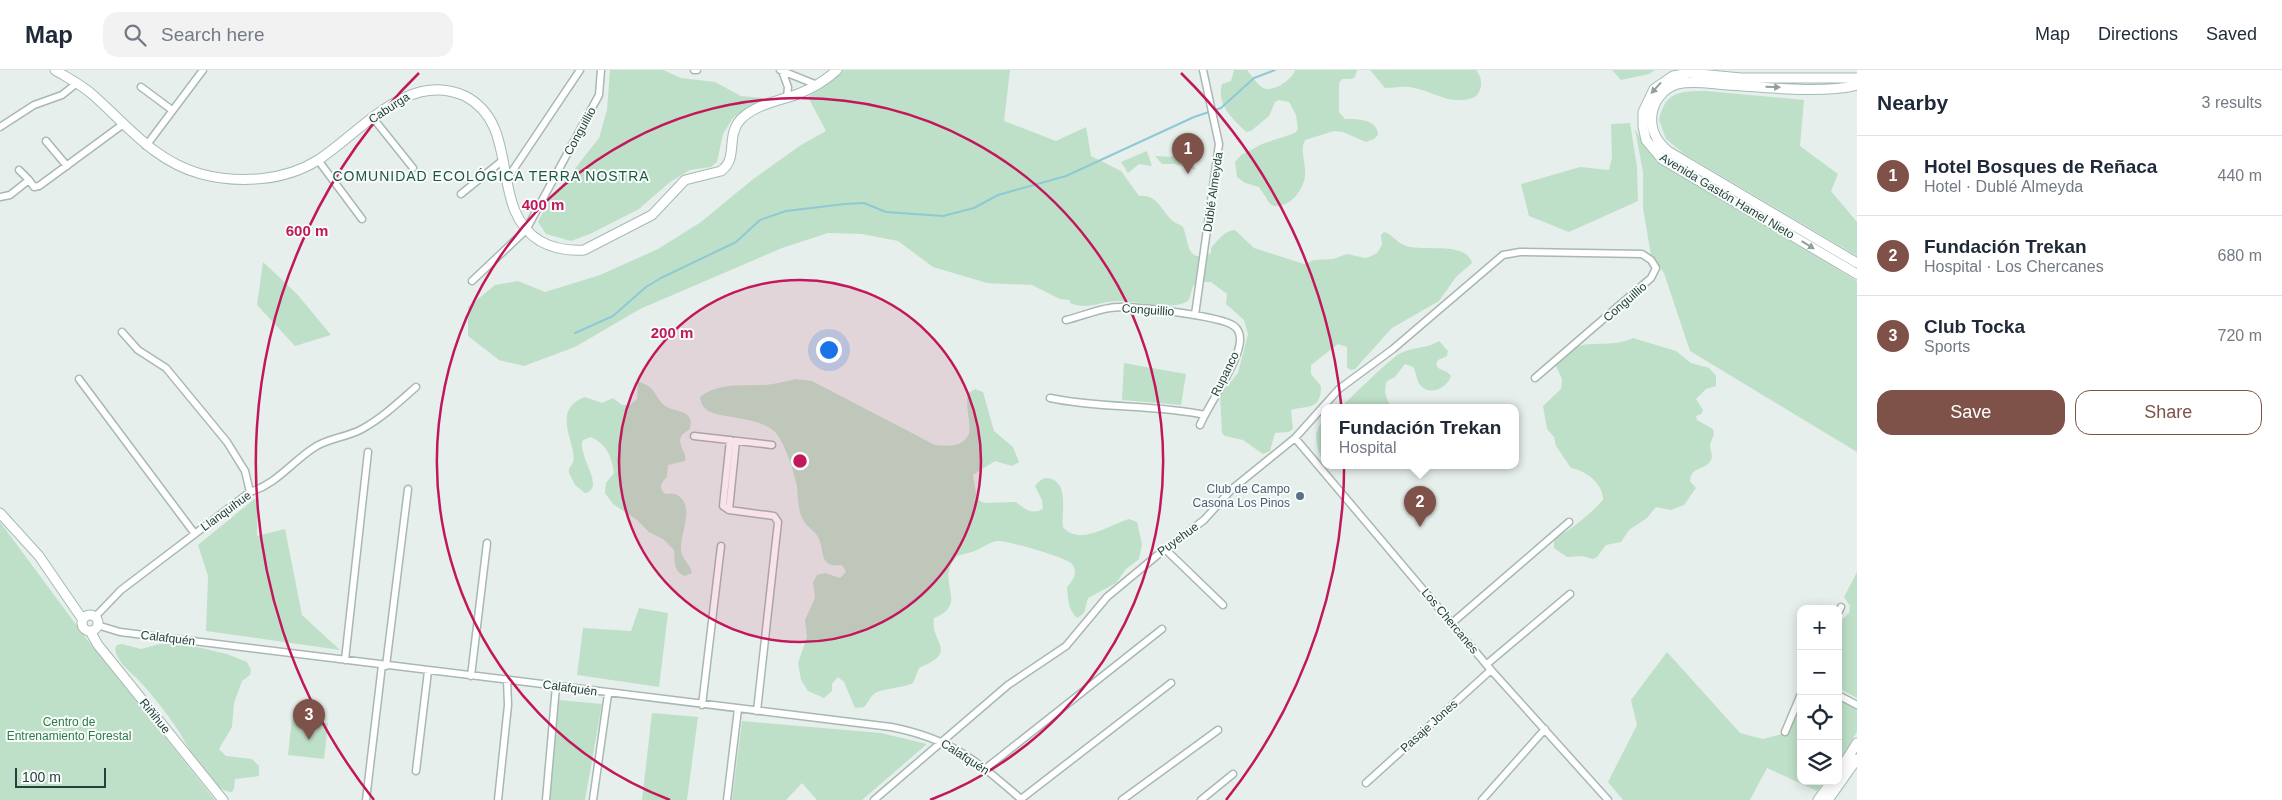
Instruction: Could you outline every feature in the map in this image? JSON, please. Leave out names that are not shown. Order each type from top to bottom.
[{"type":"street","name":"Caburga","points":[[55,70],[93,95],[122,125],[146,146],[169,161],[188,170],[233,179],[278,175],[318,160],[374,118],[412,93],[435,89],[458,93],[472,101],[489,116],[496,129],[512,208],[526,230],[550,246],[563,250],[584,250],[652,215],[685,180],[715,174],[724,169],[732,151],[732,133],[744,117],[759,107],[787,98]]},
{"type":"street","points":[[146,146],[203,70]]},
{"type":"street","points":[[507,179],[580,70]]},
{"type":"street","name":"Conguillio","points":[[472,281],[526,230],[599,96],[601,70]]},
{"type":"street","points":[[781,70],[788,87],[787,98],[816,85],[837,70]]},
{"type":"street","points":[[781,70],[816,85]]},
{"type":"street","name":"Dublé Almeyda","points":[[1195,315],[1219,144],[1203,70]]},
{"type":"street","name":"Avenida Gastón Hamel Nieto","points":[[1857,78],[1741,78],[1679,74],[1667,78],[1654,89],[1646,103],[1643,121],[1646,140],[1662,159],[1857,274]]},
{"type":"street","points":[[0,127],[34,105],[62,95],[77,83]]},
{"type":"street","name":"Avenida Gastón Hamel Nieto","points":[[1857,86],[1844,88],[1771,88],[1697,83],[1679,84],[1670,88],[1659,97],[1654,108],[1652,122],[1658,140],[1668,151],[1857,264]]},
{"type":"street","points":[[141,87],[172,110]]},
{"type":"street","points":[[374,118],[413,168]]},
{"type":"street","points":[[19,170],[34,186],[39,186],[122,125]]},
{"type":"street","points":[[46,141],[68,166]]},
{"type":"street","points":[[318,160],[362,219]]},
{"type":"street","points":[[461,194],[503,160]]},
{"type":"street","points":[[0,197],[10,195],[29,180]]},
{"type":"street","name":"Conguillio","points":[[1503,255],[1520,252],[1642,254],[1651,260],[1656,268],[1651,278],[1641,288],[1535,378]]},
{"type":"street","name":"Puyehue","points":[[1326,404],[1339,389],[1393,349],[1503,255]]},
{"type":"street","name":"Conguillio","points":[[1066,320],[1111,307],[1195,315],[1232,324]]},
{"type":"street","name":"Rupanco","points":[[1200,425],[1227,376],[1240,342],[1239,334],[1232,324]]},
{"type":"street","points":[[122,332],[138,350],[166,368],[227,442],[245,471],[250,492]]},
{"type":"street","points":[[78,379],[195,534]]},
{"type":"street","name":"Llanquihue","points":[[94,624],[121,590],[250,492],[264,488],[276,480],[312,448],[361,430],[379,418],[416,387]]},
{"type":"street","points":[[1050,398],[1093,406],[1188,411],[1205,415]]},
{"type":"street","name":"Puyehue","points":[[874,800],[1018,677],[1066,646],[1107,597],[1165,549],[1204,520],[1232,489],[1295,438],[1321,409]]},
{"type":"street","points":[[694,436],[772,445]]},
{"type":"street","name":"Los Chercanes","points":[[1295,438],[1321,469]]},
{"type":"street","points":[[733,441],[729,510],[774,516],[778,522],[757,711]]},
{"type":"street","points":[[345,660],[368,452]]},
{"type":"street","name":"Los Chercanes","points":[[1321,469],[1489,667],[1608,800]]},
{"type":"street","points":[[366,800],[408,489]]},
{"type":"street","name":"Riñihue","points":[[0,513],[39,556],[83,620],[84,627],[94,624],[98,646],[223,800]]},
{"type":"street","points":[[1452,623],[1569,522]]},
{"type":"street","points":[[471,676],[487,543]]},
{"type":"street","points":[[702,705],[722,546]]},
{"type":"street","points":[[1165,549],[1223,605]]},
{"type":"street","name":"Pasaje Jones","points":[[1366,783],[1570,594]]},
{"type":"street","name":"Calafquén","points":[[94,624],[120,632],[428,671],[507,679],[608,694],[880,725],[911,731],[943,741],[985,768],[1022,800]]},
{"type":"street","points":[[985,768],[1162,629]]},
{"type":"street","points":[[416,772],[428,671]]},
{"type":"street","points":[[498,800],[508,705],[507,679]]},
{"type":"street","points":[[1022,800],[1172,683]]},
{"type":"street","points":[[546,800],[556,686]]},
{"type":"street","points":[[593,800],[608,694]]},
{"type":"street","points":[[1785,732],[1801,695]]},
{"type":"street","points":[[1842,697],[1857,705]]},
{"type":"street","points":[[727,800],[738,709]]},
{"type":"street","points":[[1482,800],[1545,729]]},
{"type":"street","points":[[1122,800],[1218,730]]},
{"type":"street","points":[[1842,767],[1857,743]]},
{"type":"street","points":[[1828,800],[1857,760]]},
{"type":"street","points":[[1201,800],[1232,774]]},
{"type":"street","points":[[1818,800],[1829,785]]},
{"type":"green space","points":[[610,70],[663,70],[681,78],[715,82],[741,96],[763,98],[733,118],[723,134],[717,162],[711,167],[690,170],[670,182],[639,209],[590,234],[571,241],[546,234],[538,222],[547,204],[599,138],[607,110]]},
{"type":"green space","points":[[843,70],[1010,70],[1004,121],[1056,141],[1086,127],[1091,156],[1121,171],[1139,196],[1150,197],[1155,200],[1173,221],[1183,227],[1190,250],[1197,256],[1211,253],[1211,248],[1222,236],[1231,230],[1235,230],[1254,248],[1304,264],[1314,260],[1333,259],[1347,254],[1365,258],[1377,253],[1382,245],[1381,235],[1384,232],[1401,244],[1412,247],[1452,249],[1461,252],[1468,256],[1472,263],[1456,277],[1439,301],[1392,328],[1355,369],[1350,370],[1347,367],[1347,347],[1338,344],[1311,365],[1311,374],[1321,386],[1319,400],[1312,406],[1291,410],[1293,429],[1289,432],[1275,433],[1270,451],[1263,454],[1243,440],[1225,436],[1222,433],[1220,395],[1238,373],[1248,334],[1244,320],[1226,304],[1227,294],[1211,282],[1202,282],[1193,286],[1189,300],[1174,305],[1165,306],[1114,301],[1083,306],[1070,303],[1070,300],[1060,299],[1032,285],[987,283],[933,267],[898,241],[862,234],[828,233],[782,248],[640,309],[575,347],[524,366],[499,360],[468,336],[468,307],[495,285],[518,281],[545,292],[600,275],[658,249],[701,222],[752,180],[801,145],[826,131],[808,97]]},
{"type":"green space","points":[[1234,70],[1247,70],[1259,85],[1263,88],[1272,89],[1291,77],[1295,70],[1357,70],[1355,77],[1342,79],[1339,83],[1339,112],[1345,119],[1371,123],[1375,126],[1378,135],[1366,142],[1343,132],[1334,131],[1305,140],[1303,146],[1305,178],[1303,185],[1296,196],[1290,201],[1274,206],[1270,204],[1259,187],[1245,183],[1237,177],[1235,162],[1241,155],[1262,144],[1295,133],[1298,129],[1296,115],[1289,102],[1279,100],[1275,102],[1269,116],[1251,131],[1246,132],[1227,111],[1221,99],[1222,84],[1231,81]]},
{"type":"green space","points":[[1370,70],[1476,70],[1480,77],[1481,87],[1475,97],[1466,100],[1449,99],[1409,87],[1385,88]]},
{"type":"green space","points":[[1612,70],[1655,70],[1649,74],[1621,80]]},
{"type":"green space","points":[[1706,91],[1804,100],[1800,146],[1838,174],[1831,191],[1857,222],[1857,256],[1683,153],[1666,139],[1659,120],[1669,99],[1681,93]]},
{"type":"green space","points":[[1630,123],[1637,167],[1638,201],[1569,232],[1529,216],[1521,184],[1580,167],[1609,170],[1612,157],[1611,124]]},
{"type":"green space","points":[[1635,129],[1648,151],[1674,171],[1857,281],[1857,452],[1690,351],[1664,273],[1651,255],[1643,208],[1643,172]]},
{"type":"green space","points":[[1184,146],[1196,170],[1175,164],[1162,164],[1155,156],[1171,157]]},
{"type":"green space","points":[[1147,151],[1152,166],[1139,164],[1128,173],[1121,162]]},
{"type":"green space","points":[[263,262],[297,294],[331,335],[295,346],[257,305]]},
{"type":"green space","points":[[1633,338],[1676,351],[1691,363],[1709,368],[1716,376],[1716,386],[1706,389],[1696,399],[1703,410],[1701,414],[1696,416],[1697,420],[1713,429],[1714,434],[1710,445],[1711,460],[1691,476],[1690,481],[1696,488],[1684,505],[1671,510],[1656,507],[1647,518],[1629,530],[1621,542],[1606,545],[1597,557],[1593,559],[1582,556],[1567,557],[1554,548],[1554,539],[1574,526],[1603,500],[1597,483],[1588,475],[1571,468],[1556,446],[1554,437],[1547,429],[1543,406],[1561,389],[1562,379],[1556,366],[1563,355],[1581,345],[1622,342]]},
{"type":"green space","points":[[1439,341],[1448,351],[1447,356],[1438,360],[1436,364],[1438,368],[1451,376],[1442,387],[1434,390],[1425,389],[1419,384],[1413,367],[1405,364],[1395,377],[1387,381],[1385,392],[1390,404],[1344,404],[1395,357],[1411,349],[1434,344]]},
{"type":"green space","points":[[1124,363],[1186,374],[1181,405],[1122,400]]},
{"type":"green space","points":[[796,379],[812,381],[935,445],[950,446],[966,439],[969,434],[968,393],[975,389],[983,392],[994,431],[1013,447],[1019,462],[1012,466],[995,461],[973,475],[977,499],[984,503],[1016,502],[1028,510],[1039,511],[1043,509],[1042,500],[1035,486],[1043,479],[1052,479],[1061,487],[1063,527],[1070,533],[1086,535],[1129,519],[1137,522],[1142,544],[1139,559],[1126,569],[1116,583],[1088,598],[1084,613],[1077,618],[1070,608],[1067,587],[1073,579],[1075,569],[1066,560],[1002,541],[997,541],[975,551],[957,556],[948,575],[950,606],[945,612],[934,618],[934,627],[941,652],[938,657],[919,668],[913,683],[877,692],[864,707],[855,708],[844,682],[838,677],[832,684],[832,691],[824,698],[808,691],[801,680],[798,663],[807,637],[805,620],[815,598],[813,582],[817,575],[825,573],[840,578],[846,572],[842,565],[826,562],[819,539],[802,518],[794,474],[778,435],[767,426],[759,423],[708,411],[702,405],[700,397],[707,392],[723,387],[765,385]]},
{"type":"green space","points":[[638,382],[652,389],[668,408],[687,414],[691,422],[690,428],[683,434],[680,440],[685,454],[685,461],[668,465],[667,477],[661,486],[664,493],[675,494],[682,498],[685,504],[686,519],[681,549],[682,556],[692,573],[685,576],[678,572],[674,550],[663,539],[649,532],[637,520],[613,504],[605,493],[606,483],[614,473],[610,456],[601,443],[591,437],[583,440],[583,454],[592,478],[593,485],[591,490],[585,493],[575,485],[569,473],[569,468],[573,462],[573,455],[567,419],[569,410],[574,403],[585,397],[602,403],[613,398],[622,405],[630,405],[637,399]]},
{"type":"green space","points":[[1321,424],[1321,456],[1316,440]]},
{"type":"green space","points":[[258,496],[257,536],[285,529],[302,615],[340,650],[206,631],[208,576],[198,545]]},
{"type":"green space","name":"Centro de Entrenamiento Forestal","points":[[0,522],[86,638],[215,800],[0,800]]},
{"type":"green space","points":[[1857,572],[1857,698],[1842,690],[1842,619],[1849,613],[1850,606],[1844,597]]},
{"type":"green space","points":[[639,608],[668,613],[659,687],[577,675],[583,628],[631,631]]},
{"type":"green space","points":[[122,644],[141,649],[160,644],[184,644],[227,654],[247,662],[251,670],[250,675],[242,681],[234,703],[232,727],[219,749],[226,756],[252,759],[259,766],[259,776],[235,779],[232,792],[223,790],[215,784],[207,776],[176,727],[160,706],[119,660],[115,649],[117,645]]},
{"type":"green space","points":[[1667,652],[1740,733],[1763,739],[1786,733],[1797,709],[1797,782],[1767,768],[1750,800],[1623,800],[1608,782],[1637,725],[1631,700]]},
{"type":"green space","points":[[559,700],[602,704],[585,800],[549,800]]},
{"type":"green space","points":[[1842,702],[1857,710],[1857,732],[1842,757]]},
{"type":"green space","points":[[652,713],[698,717],[687,800],[642,800]]},
{"type":"green space","points":[[292,719],[328,723],[324,759],[288,755]]},
{"type":"green space","points":[[742,721],[881,733],[927,744],[862,800],[817,800],[802,783],[786,800],[732,800]]},
{"type":"green space","points":[[1804,785],[1822,785],[1817,791]]},
{"type":"waterway","points":[[575,333],[613,316],[646,287],[661,278],[736,242],[760,220],[786,211],[845,204],[864,203],[886,212],[943,216],[974,208],[998,195],[1066,176],[1194,117],[1221,108],[1254,78],[1275,70]]},
{"type":"place","name":"Hotel Bosques de Reñaca","points":[[1188,174]]},
{"type":"place","name":"Club de Campo Casona Los Pinos","points":[[1300,496]]},
{"type":"place","name":"Fundación Trekan","points":[[1420,527]]},
{"type":"place","name":"Club Tocka","points":[[309,740]]},
{"type":"district","name":"COMUNIDAD ECOLÓGICA TERRA NOSTRA","points":[[491,176]]}]
